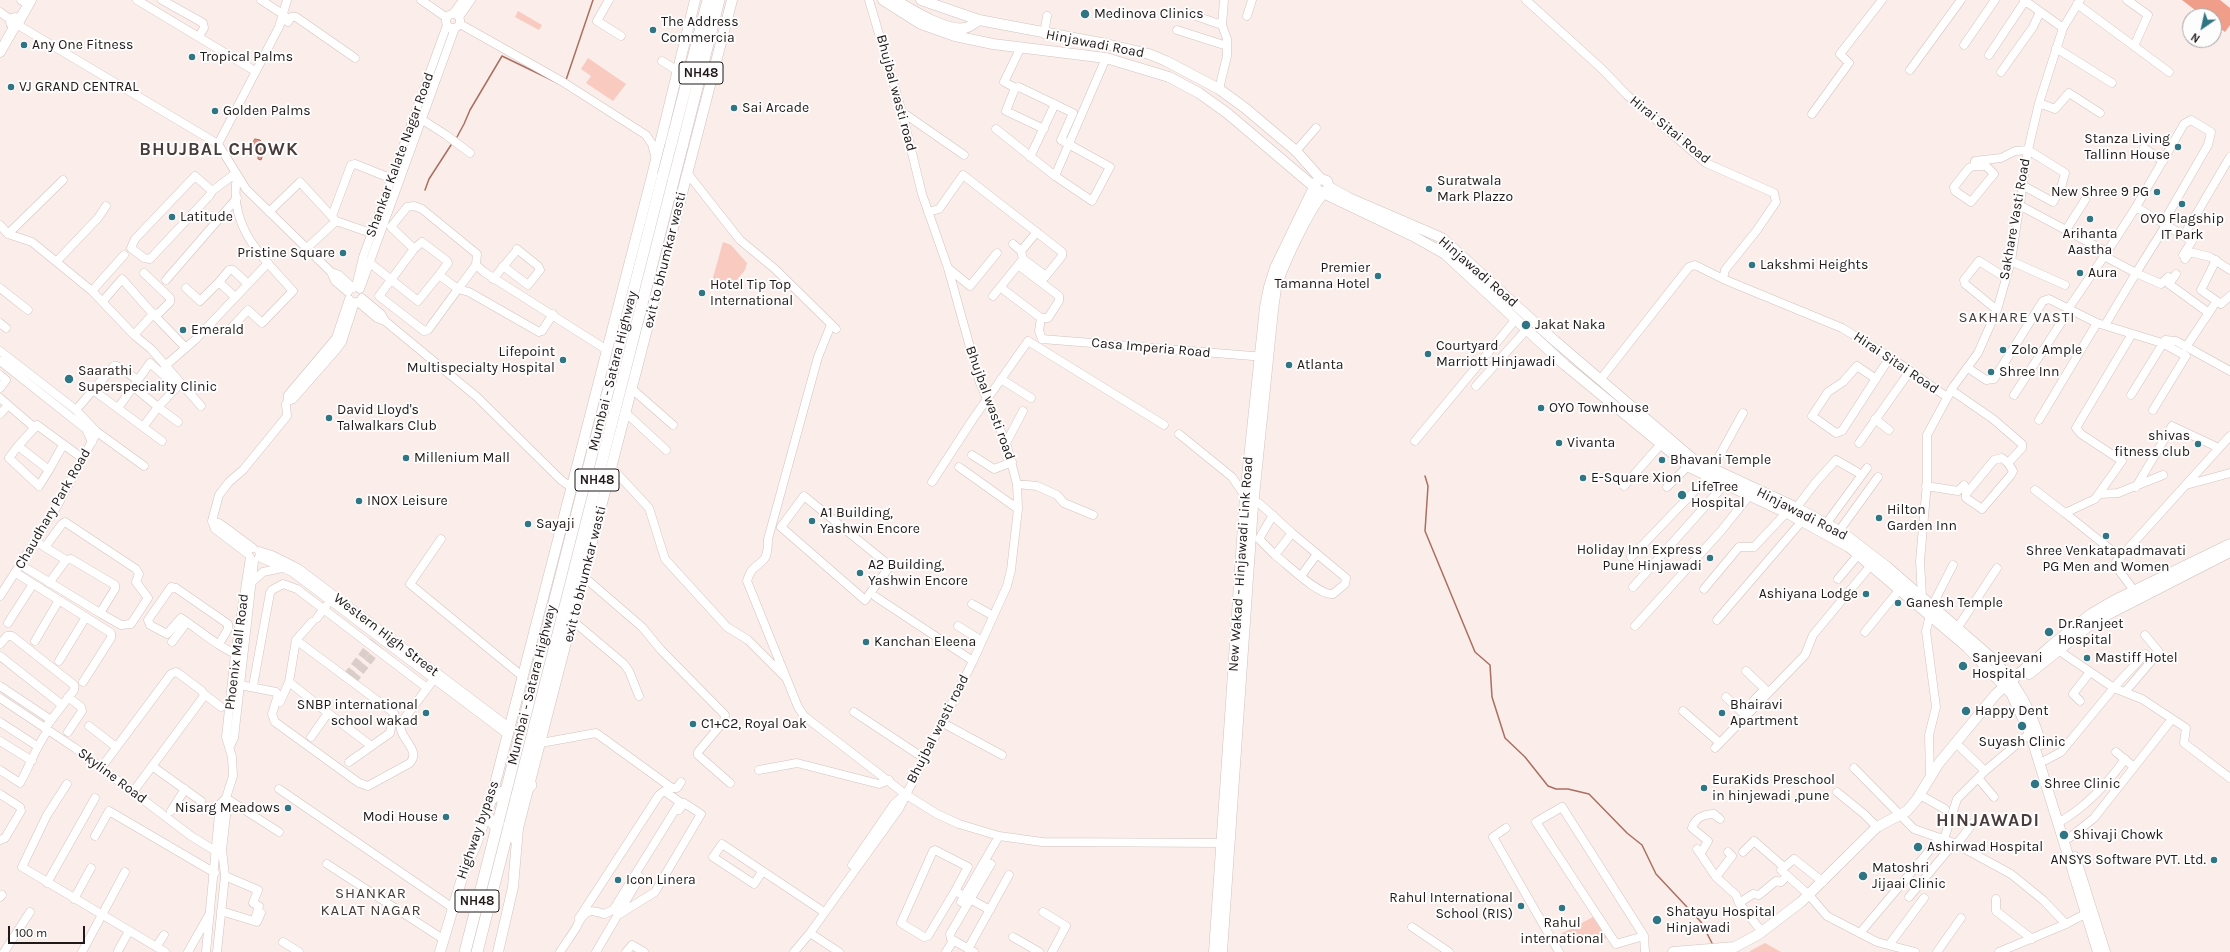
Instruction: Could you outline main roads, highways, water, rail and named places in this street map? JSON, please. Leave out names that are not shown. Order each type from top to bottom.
[{"type":"highway","name":"Mumbai - Satara Highway","points":[[677,146],[708,0]]},
{"type":"highway","name":"Mumbai - Satara Highway","points":[[465,952],[664,175],[677,146],[719,0]]},
{"type":"highway","name":"Mumbai - Satara Highway","points":[[477,952],[516,799],[664,175]]},
{"type":"highway","points":[[516,799],[531,785]]},
{"type":"highway","points":[[491,799],[506,790]]},
{"type":"highway","points":[[486,816],[496,827]]},
{"type":"highway","points":[[509,825],[516,840]]},
{"type":"main road","points":[[0,52],[15,23],[24,0]]},
{"type":"main road","name":"exit to bhumkar wasti","points":[[498,952],[513,887],[516,840],[732,0]]},
{"type":"main road","points":[[874,0],[882,5],[908,3],[940,23],[957,28],[965,28],[979,20]]},
{"type":"main road","points":[[883,0],[895,4]]},
{"type":"main road","name":"Hinjawadi Road","points":[[921,0],[935,3],[979,20],[1044,34],[1128,49],[1149,54],[1174,65],[1219,89],[1296,151],[1318,183]]},
{"type":"main road","name":"Highway bypass","points":[[440,952],[465,868],[486,816],[491,799],[607,350],[664,175],[656,159],[678,71],[693,1]]},
{"type":"main road","name":"Hinjawadi Road","points":[[895,4],[936,30],[971,40],[1106,58],[1169,77],[1199,93],[1318,183]]},
{"type":"main road","points":[[0,40],[15,23]]},
{"type":"main road","points":[[1169,77],[1174,65]]},
{"type":"main road","points":[[656,159],[661,157],[685,168],[688,174]]},
{"type":"main road","points":[[1318,183],[1319,192],[1327,189],[1350,208],[1413,236],[1445,254],[1516,318],[1565,365],[1688,466],[1710,473],[1724,484],[1786,513],[1838,540],[1900,589],[1919,600],[1931,610],[1967,647],[2010,686],[2030,733],[2098,952]]},
{"type":"main road","name":"New Wakad - Hinjawadi Link Road","points":[[1214,952],[1220,919],[1248,501],[1264,357],[1269,287],[1318,183]]},
{"type":"main road","name":"Hinjawadi Road","points":[[1327,189],[1442,238],[1600,380],[1710,473],[1796,508],[1832,527],[1866,550],[1919,600]]},
{"type":"main road","name":"New Wakad - Hinjawadi Link Road","points":[[1264,357],[1276,289],[1316,203],[1327,189]]},
{"type":"main road","points":[[2136,594],[2230,544]]},
{"type":"main road","points":[[1673,952],[1725,948],[1742,944],[1762,932],[1809,895],[1877,827],[1900,816],[1911,806],[1920,795],[1939,763],[1990,702],[2055,648],[2091,614],[2230,552]]},
{"type":"main road","points":[[1931,610],[1958,627],[1994,660],[2033,720],[2105,952]]},
{"type":"main road","name":"New Wakad - Hinjawadi Link Road","points":[[1220,919],[1222,952]]},
{"type":"waterway","points":[[566,80],[593,0]]},
{"type":"waterway","points":[[457,137],[470,110],[502,56],[564,86]]},
{"type":"waterway","points":[[425,190],[429,179],[451,145]]},
{"type":"waterway","points":[[1425,476],[1428,486],[1425,531],[1475,652],[1490,665],[1492,697],[1505,738],[1525,757],[1548,786],[1556,789],[1568,789],[1589,794],[1627,833],[1642,845],[1656,874],[1701,922],[1713,945]]},
{"type":"tunnel","points":[[347,676],[377,636]]},
{"type":"tunnel","points":[[353,681],[384,641]]},
{"type":"place","name":"Medinova Clinics","points":[[1085,14]]},
{"type":"place","name":"The Address Commercia","points":[[653,30]]},
{"type":"place","name":"Any One Fitness","points":[[24,45]]},
{"type":"place","name":"Tropical Palms","points":[[192,57]]},
{"type":"place","name":"VJ GRAND CENTRAL","points":[[11,87]]},
{"type":"place","name":"Sai Arcade","points":[[734,108]]},
{"type":"place","name":"Golden Palms","points":[[215,111]]},
{"type":"place","name":"Stanza Living Tallinn House","points":[[2178,147]]},
{"type":"place","name":"Suratwala Mark Plazzo","points":[[1429,189]]},
{"type":"place","name":"New Shree 9 PG","points":[[2157,192]]},
{"type":"place","name":"OYO Flagship IT Park","points":[[2182,204]]},
{"type":"place","name":"Latitude","points":[[172,217]]},
{"type":"place","name":"Arihanta Aastha","points":[[2090,219]]},
{"type":"place","name":"Pristine Square","points":[[343,253]]},
{"type":"place","name":"Lakshmi Heights","points":[[1752,265]]},
{"type":"place","name":"Aura","points":[[2080,273]]},
{"type":"place","name":"Premier Tamanna Hotel","points":[[1378,276]]},
{"type":"place","name":"Hotel Tip Top International","points":[[702,293]]},
{"type":"place","name":"Jakat Naka","points":[[1526,325]]},
{"type":"place","name":"Emerald","points":[[183,330]]},
{"type":"place","name":"Zolo Ample","points":[[2003,350]]},
{"type":"place","name":"Courtyard Marriott Hinjawadi","points":[[1428,354]]},
{"type":"place","name":"Lifepoint Multispecialty Hospital","points":[[563,360]]},
{"type":"place","name":"Atlanta","points":[[1289,365]]},
{"type":"place","name":"Shree Inn","points":[[1991,372]]},
{"type":"place","name":"Saarathi Superspeciality Clinic","points":[[69,379]]},
{"type":"place","name":"OYO Townhouse","points":[[1541,408]]},
{"type":"place","name":"David Lloyd's Talwalkars Club","points":[[329,418]]},
{"type":"place","name":"Vivanta","points":[[1559,443]]},
{"type":"place","name":"shivas fitness club","points":[[2198,444]]},
{"type":"place","name":"Millenium Mall","points":[[406,458]]},
{"type":"place","name":"Bhavani Temple","points":[[1662,460]]},
{"type":"place","name":"E-Square Xion","points":[[1583,478]]},
{"type":"place","name":"LifeTree Hospital","points":[[1682,495]]},
{"type":"place","name":"INOX Leisure","points":[[359,501]]},
{"type":"place","name":"Hilton Garden Inn","points":[[1879,518]]},
{"type":"place","name":"A1 Building, Yashwin Encore","points":[[812,521]]},
{"type":"place","name":"Sayaji","points":[[528,524]]},
{"type":"place","name":"Shree Venkatapadmavati PG Men and Women","points":[[2106,536]]},
{"type":"place","name":"Holiday Inn Express Pune Hinjawadi","points":[[1710,558]]},
{"type":"place","name":"A2 Building, Yashwin Encore","points":[[860,573]]},
{"type":"place","name":"Ashiyana Lodge","points":[[1866,594]]},
{"type":"place","name":"Ganesh Temple","points":[[1898,603]]},
{"type":"place","name":"Dr.Ranjeet Hospital","points":[[2049,632]]},
{"type":"place","name":"Kanchan Eleena","points":[[866,642]]},
{"type":"place","name":"Mastiff Hotel","points":[[2087,658]]},
{"type":"place","name":"Sanjeevani Hospital","points":[[1963,666]]},
{"type":"place","name":"Happy Dent","points":[[1966,711]]},
{"type":"place","name":"SNBP international school wakad","points":[[426,713]]},
{"type":"place","name":"Bhairavi Apartment","points":[[1722,713]]},
{"type":"place","name":"C1+C2, Royal Oak","points":[[693,724]]},
{"type":"place","name":"Suyash Clinic","points":[[2022,726]]},
{"type":"place","name":"Shree Clinic","points":[[2035,784]]},
{"type":"place","name":"EuraKids Preschool in hinjewadi ,pune","points":[[1704,788]]},
{"type":"place","name":"Nisarg Meadows","points":[[288,808]]},
{"type":"place","name":"Modi House","points":[[446,817]]},
{"type":"place","name":"Shivaji Chowk","points":[[2064,835]]},
{"type":"place","name":"Ashirwad Hospital","points":[[1918,847]]},
{"type":"place","name":"ANSYS Software PVT. Ltd.","points":[[2214,860]]},
{"type":"place","name":"Matoshri Jijaai Clinic","points":[[1863,876]]},
{"type":"place","name":"Icon Linera","points":[[618,880]]},
{"type":"place","name":"Rahul International School (RIS)","points":[[1521,906]]},
{"type":"place","name":"Rahul international","points":[[1562,908]]},
{"type":"place","name":"Shatayu Hospital Hinjawadi","points":[[1657,920]]},
{"type":"district","name":"BHUJBAL CHOWK","points":[[219,150]]},
{"type":"district","name":"SAKHARE VASTI","points":[[2017,318]]},
{"type":"district","name":"HINJAWADI","points":[[1988,821]]},
{"type":"district","name":"SHANKAR KALAT NAGAR","points":[[371,902]]}]
